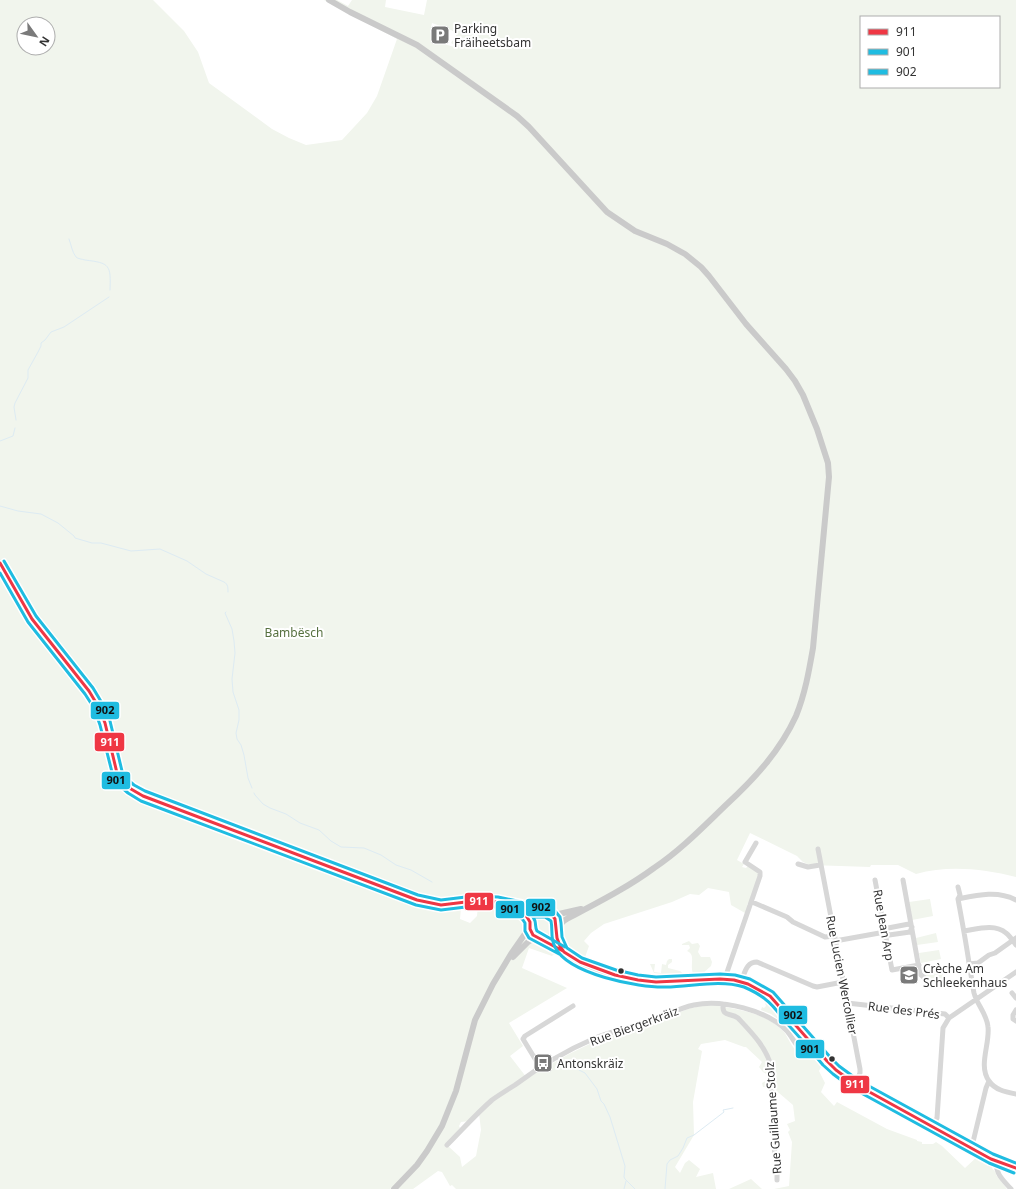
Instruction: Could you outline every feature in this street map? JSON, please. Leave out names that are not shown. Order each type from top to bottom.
[{"type":"main road","points":[[329,0],[417,45],[432,55],[529,127],[607,212],[635,231],[685,254],[701,267],[746,324],[795,381],[817,429],[828,463],[829,477],[811,662],[802,699],[789,730],[776,752],[740,792],[692,837],[656,867],[634,882],[565,920],[550,938],[538,938],[528,942],[507,963]]},
{"type":"main road","points":[[0,563],[24,608],[89,691],[98,706],[105,723],[117,773],[123,782],[131,789],[144,796],[417,900],[442,905],[490,900],[521,906],[538,913]]},
{"type":"main road","points":[[512,904],[524,914],[530,924],[531,932],[538,938],[571,957],[620,977],[639,980],[675,982],[725,978],[741,981],[761,990],[770,996],[836,1070],[855,1084],[970,1148],[1016,1168]]},
{"type":"main road","points":[[394,1189],[427,1152],[442,1126],[456,1092],[475,1020],[484,1000],[511,954],[524,936],[534,915],[542,912],[559,914],[589,906]]},
{"type":"main road","points":[[550,913],[555,918],[558,942],[564,952]]},
{"type":"street","points":[[725,978],[761,874],[757,869],[745,862],[756,843]]},
{"type":"street","name":"Rue Lucien Wercollier","points":[[818,849],[860,1069],[860,1073],[855,1084]]},
{"type":"street","points":[[798,864],[808,867],[820,865]]},
{"type":"street","name":"Rue Jean Arp","points":[[875,880],[892,970],[919,965]]},
{"type":"street","points":[[903,880],[920,974],[927,980]]},
{"type":"street","points":[[958,887],[960,895],[958,899],[974,994],[985,1014],[988,1027],[984,1065],[986,1073],[989,1081],[1000,1090],[1016,1094]]},
{"type":"street","points":[[958,899],[980,894],[996,894],[1011,897],[1016,900]]},
{"type":"street","points":[[752,902],[787,917],[793,922],[826,937],[835,938],[885,932],[889,935],[910,932],[912,928]]},
{"type":"street","points":[[964,931],[995,927],[1005,931],[1015,942],[978,962],[970,964]]},
{"type":"street","points":[[741,981],[749,964],[756,962],[817,987],[843,982]]},
{"type":"street","name":"Rue des Prés","points":[[847,1003],[945,1014],[949,1018],[1016,972]]},
{"type":"street","points":[[1012,993],[1016,998]]},
{"type":"street","name":"Rue Biergerkräiz","points":[[447,1145],[493,1100],[540,1067],[592,1039],[653,1020],[693,1005],[723,1004],[759,1013],[778,1024],[786,1031],[799,1048],[807,1050],[815,1048]]},
{"type":"street","name":"Rue Guillaume Stolz","points":[[723,1004],[725,1014],[736,1016],[754,1035],[768,1056],[771,1066],[774,1147],[778,1170],[777,1180]]},
{"type":"street","points":[[540,1067],[523,1039],[525,1036],[573,1006]]},
{"type":"street","points":[[1016,1010],[1012,1015],[1013,1019],[1016,1021]]},
{"type":"street","points":[[932,1127],[937,1118],[943,1028],[949,1018]]},
{"type":"street","points":[[970,1148],[973,1142],[989,1081]]},
{"type":"street","points":[[997,1161],[996,1170],[1011,1189]]},
{"type":"green space","name":"Bambësch","points":[[0,0],[153,0],[184,31],[198,52],[209,83],[272,129],[306,145],[342,140],[367,113],[377,96],[397,39],[324,0],[337,0],[348,6],[352,0],[386,0],[385,7],[424,15],[427,0],[1016,0],[1016,877],[966,869],[928,871],[916,874],[898,865],[871,865],[870,867],[810,865],[803,862],[797,856],[750,833],[737,860],[744,864],[742,867],[746,868],[748,866],[759,873],[750,903],[747,904],[749,907],[745,913],[731,905],[729,892],[708,888],[699,895],[690,894],[672,902],[604,924],[591,933],[584,941],[589,946],[584,960],[578,956],[573,958],[556,951],[557,955],[552,956],[529,948],[522,968],[567,988],[509,1023],[523,1046],[510,1056],[527,1078],[569,1054],[598,1040],[667,1018],[668,1020],[680,1012],[692,1008],[718,1005],[723,1009],[725,1007],[757,1015],[778,1026],[784,1032],[793,1048],[798,1052],[804,1055],[815,1056],[820,1059],[823,1063],[819,1071],[825,1083],[821,1092],[834,1106],[837,1102],[887,1129],[922,1142],[922,1144],[933,1144],[936,1142],[965,1168],[979,1155],[992,1162],[992,1168],[1007,1189],[774,1189],[789,1186],[792,1142],[788,1132],[790,1130],[787,1124],[795,1121],[793,1105],[772,1087],[763,1087],[762,1083],[769,1079],[770,1076],[763,1072],[759,1067],[762,1062],[746,1047],[725,1040],[701,1044],[698,1049],[702,1051],[693,1102],[694,1135],[675,1167],[680,1173],[685,1163],[689,1160],[700,1169],[696,1177],[713,1173],[716,1189],[456,1189],[452,1185],[450,1186],[442,1172],[438,1171],[413,1189],[396,1189],[395,1185],[390,1189],[0,1189]],"holes":[[[432,23],[451,30],[457,34],[451,43],[455,45],[454,47],[438,42],[439,38],[431,36],[432,34],[430,32]],[[478,906],[477,916],[470,923],[460,919],[461,907]],[[479,1113],[481,1130],[476,1156],[462,1167],[460,1157],[447,1145],[460,1128],[459,1126],[461,1122],[470,1121]]]},
{"type":"green space","points":[[930,899],[933,916],[912,920],[909,902]]},
{"type":"green space","points":[[936,933],[938,942],[917,945],[916,938]]},
{"type":"green space","points":[[689,941],[692,944],[698,943],[700,946],[698,952],[701,957],[710,957],[712,962],[711,966],[701,975],[693,975],[692,956],[687,951],[690,948],[689,945],[682,945]]},
{"type":"green space","points":[[939,950],[941,959],[921,963],[919,953]]},
{"type":"green space","points":[[669,959],[672,959],[672,962],[668,965],[668,968],[680,971],[685,975],[684,978],[676,978],[676,975],[654,973],[650,964],[655,964],[654,972],[661,973],[662,964],[666,965]]},
{"type":"green space","points":[[943,971],[946,990],[923,975]]},
{"type":"green space","points":[[768,1000],[785,1019],[782,1022],[771,1014],[761,1010],[762,1007],[764,1008],[766,1006],[765,1003]]},
{"type":"green space","points":[[751,1179],[762,1189],[729,1189]]},
{"type":"waterway","points":[[69,239],[77,258],[100,262],[107,267],[110,275],[110,290]]},
{"type":"waterway","points":[[16,420],[14,407],[15,403],[28,378],[28,370],[41,346],[41,343],[51,332],[64,327],[109,297]]},
{"type":"waterway","points":[[0,441],[13,436],[15,428]]},
{"type":"waterway","points":[[0,506],[18,511],[41,514],[58,523],[75,538],[92,543],[101,543],[131,551],[160,549],[187,561],[206,574],[224,582],[227,585],[228,592]]},
{"type":"waterway","points":[[226,612],[225,613],[232,629],[235,653],[232,679],[233,692],[239,710],[239,720],[236,733],[244,755],[248,778],[252,788]]},
{"type":"waterway","points":[[254,793],[263,804],[286,814],[300,823],[319,830],[331,841],[341,847],[364,848],[381,855],[396,865],[411,870],[432,882]]},
{"type":"waterway","points":[[579,1070],[585,1073],[597,1089],[601,1101],[610,1117],[625,1166],[624,1177],[635,1189]]},
{"type":"waterway","points":[[665,1189],[667,1164],[670,1160],[678,1156],[687,1138],[694,1135],[724,1112],[723,1110],[733,1108]]},
{"type":"waterway","points":[[624,1189],[626,1181]]},
{"type":"transit line","name":"902","points":[[4,561],[36,616],[93,688],[102,703],[110,721],[122,771],[127,779],[134,785],[145,791],[418,895],[441,900],[474,896],[498,897],[537,907],[548,908],[555,911],[560,917],[562,937],[567,948],[582,958],[616,970],[656,977],[720,974],[735,975],[750,979],[773,992],[831,1058],[858,1080],[993,1154],[1016,1163]]},
{"type":"transit line","name":"911","points":[[0,563],[32,619],[89,691],[98,706],[105,723],[117,773],[123,782],[131,789],[143,796],[417,900],[441,905],[474,901],[497,902],[536,912],[546,912],[552,915],[555,919],[557,938],[564,952],[580,962],[615,975],[656,982],[720,979],[734,980],[748,984],[770,996],[827,1061],[836,1070],[855,1084],[991,1159],[1016,1168]]},
{"type":"transit line","name":"901","points":[[0,573],[28,622],[85,694],[94,708],[100,725],[113,776],[120,786],[141,801],[416,905],[441,910],[474,906],[497,907],[520,911],[535,917],[545,917],[551,921],[553,944],[562,957],[588,972],[605,978],[654,987],[676,987],[715,983],[744,987],[763,997],[770,1003],[823,1065],[852,1088],[989,1163],[1014,1173]]},
{"type":"transit line","name":"902","points":[[519,903],[532,916],[535,921],[537,931],[565,947]]},
{"type":"transit line","name":"911","points":[[516,907],[527,917],[530,922],[530,929],[533,935],[563,951]]},
{"type":"transit line","name":"901","points":[[513,911],[525,923],[525,931],[529,938],[561,955]]},
{"type":"place","name":"Parking Fräiheetsbam","points":[[440,35]]},
{"type":"place","name":"Crèche Am Schleekenhaus","points":[[909,975]]},
{"type":"place","name":"Antonskräiz","points":[[543,1063]]}]
